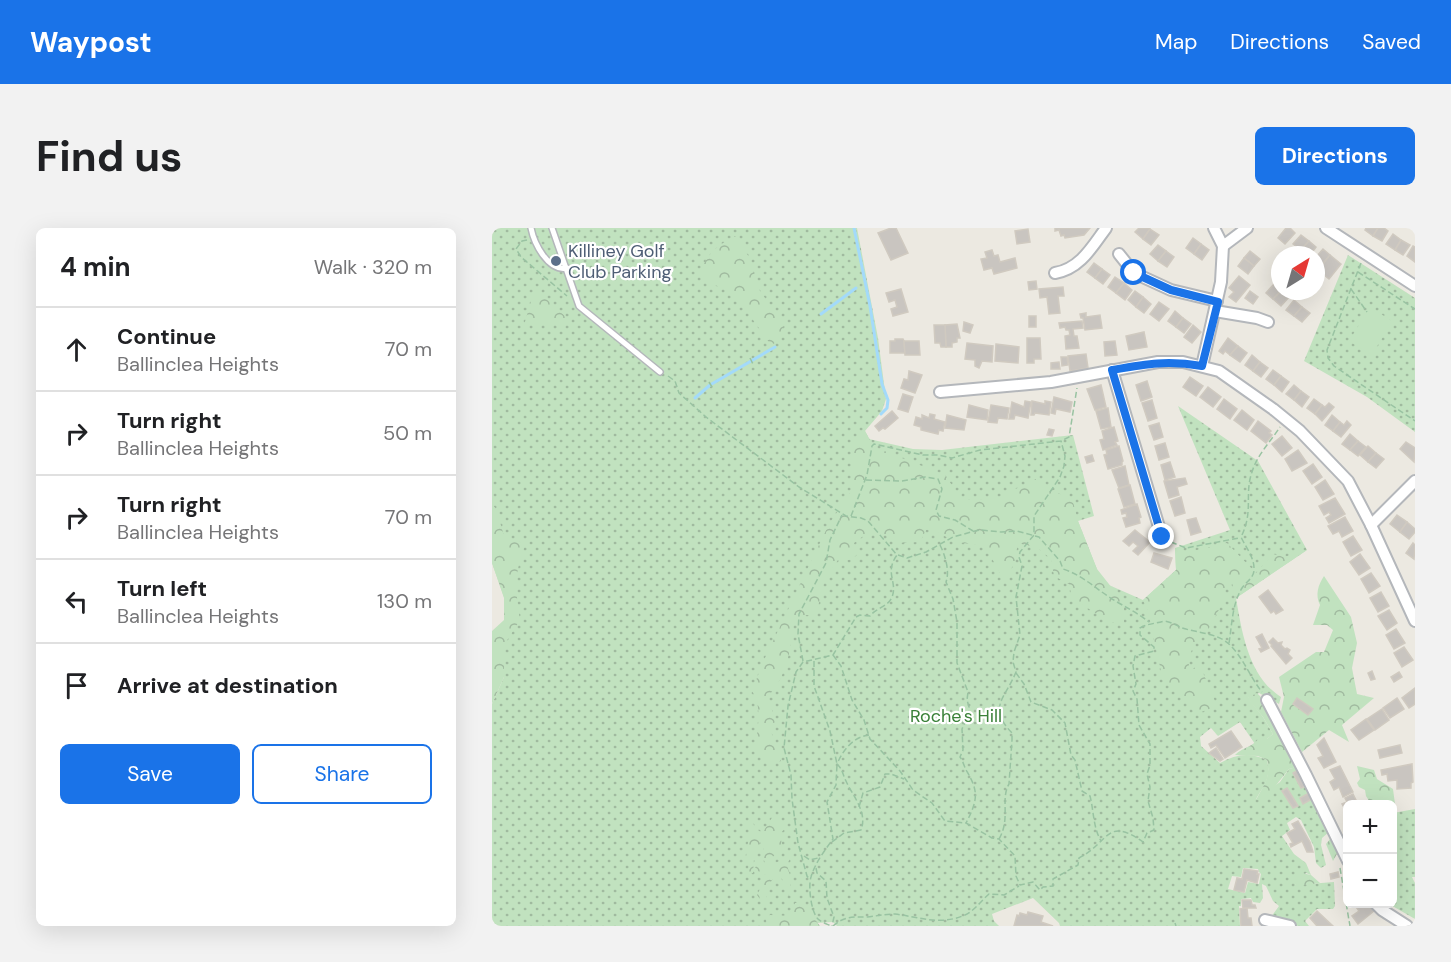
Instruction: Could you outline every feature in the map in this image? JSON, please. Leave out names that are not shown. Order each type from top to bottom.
[{"type":"street","points":[[1055,273],[1066,271],[1075,265],[1106,228]]},
{"type":"street","points":[[1202,366],[1221,282],[1223,246],[1214,228]]},
{"type":"street","points":[[1223,246],[1247,228]]},
{"type":"street","points":[[1326,228],[1415,286]]},
{"type":"street","points":[[1119,254],[1134,273],[1171,290],[1268,322]]},
{"type":"street","points":[[940,392],[1051,381],[1158,362],[1183,362],[1202,366],[1224,375],[1286,418],[1348,481],[1415,621]]},
{"type":"street","points":[[1112,370],[1162,537]]},
{"type":"street","points":[[1371,525],[1415,481]]},
{"type":"street","points":[[1267,700],[1344,854]]},
{"type":"street","points":[[1380,908],[1390,921],[1407,926]]},
{"type":"street","points":[[1265,920],[1290,926]]},
{"type":"lane","points":[[531,228],[534,239],[549,263],[557,268],[567,268]]},
{"type":"lane","points":[[552,228],[579,306],[660,372]]},
{"type":"path","points":[[534,239],[522,241],[516,249],[521,257],[579,306]]},
{"type":"path","points":[[1365,254],[1327,350],[1328,358],[1334,366],[1415,421]]},
{"type":"path","points":[[1357,272],[1415,309]]},
{"type":"path","points":[[1351,288],[1367,312]]},
{"type":"path","points":[[750,358],[753,364]]},
{"type":"path","points":[[660,372],[673,379],[679,393],[706,417],[799,487],[842,514],[868,521],[897,555],[907,558],[940,545],[953,537],[973,531],[1017,531],[1034,535],[1039,537],[1060,561],[1063,569],[1079,574],[1150,623],[1156,624],[1164,621],[1212,635],[1229,643],[1267,700]]},
{"type":"path","points":[[851,517],[865,480],[874,444],[923,455],[952,458],[980,450],[1061,441],[1069,437],[1080,376]]},
{"type":"path","points":[[709,382],[712,387]]},
{"type":"path","points":[[1241,537],[1247,524],[1251,473],[1256,460],[1286,418]]},
{"type":"path","points":[[1061,441],[1065,456],[1060,477],[1034,516],[1034,535],[1020,552],[1022,566],[1016,597],[1020,635],[1013,662],[1031,702],[1052,710],[1065,723],[1071,755],[1075,759],[1082,791],[1090,796],[1094,823],[1102,843]]},
{"type":"path","points":[[865,480],[902,481],[925,477],[938,479],[942,489],[936,510],[939,516],[955,520],[973,531]]},
{"type":"path","points":[[803,662],[798,634],[799,614],[826,564],[830,540],[842,514]]},
{"type":"path","points":[[1162,537],[1186,548],[1241,537]]},
{"type":"path","points":[[1229,643],[1235,603],[1242,587],[1252,578],[1255,568],[1241,537]]},
{"type":"path","points":[[940,545],[947,567],[946,582],[953,599],[957,622],[957,663],[968,692],[966,700],[969,707],[968,716],[962,729],[963,750],[960,757],[970,773],[976,795],[973,813],[966,823]]},
{"type":"path","points":[[832,926],[818,921],[814,912],[810,880],[801,853],[792,799],[790,766],[784,748],[788,706],[796,672],[803,662],[833,655],[856,617],[870,616],[873,611],[890,601],[893,592],[890,567],[897,555]]},
{"type":"path","points":[[832,926],[847,917],[868,917],[879,914],[937,921],[952,919],[966,915],[989,894],[1004,895],[1020,885],[1033,882],[1040,890],[1053,885],[1053,879],[1077,865],[1079,858],[1102,843],[1109,833],[1116,830],[1124,830],[1143,842],[1147,833],[1154,830],[1148,801],[1150,787],[1147,774],[1150,765],[1150,744],[1139,725],[1137,699],[1132,691],[1136,684],[1133,666],[1135,656],[1154,651],[1151,643],[1146,641],[1139,632],[1140,628],[1150,623]]},
{"type":"path","points":[[833,655],[841,666],[852,700],[864,720],[870,739],[900,771],[913,790],[932,803],[945,821],[966,823],[992,838],[999,839],[1015,856],[1016,876],[1020,885]]},
{"type":"path","points":[[810,880],[833,834],[827,802],[836,785],[837,764],[830,731],[814,686],[814,660]]},
{"type":"path","points":[[999,839],[1006,823],[1006,791],[1009,784],[1012,734],[1003,724],[998,711],[1002,697],[1016,672]]},
{"type":"path","points":[[837,764],[848,746],[863,736],[869,735]]},
{"type":"path","points":[[829,844],[844,833],[861,830],[863,826],[854,793],[846,781],[844,771],[837,764]]},
{"type":"path","points":[[859,807],[863,793],[880,787],[885,774],[904,779]]},
{"type":"path","points":[[1342,848],[1339,858],[1350,926]]},
{"type":"path","points":[[801,853],[810,860],[821,856]]},
{"type":"path","points":[[816,867],[817,873],[826,880],[827,898],[834,917],[832,926]]},
{"type":"green space","name":"Roche's Hill","points":[[492,228],[857,228],[878,338],[886,399],[882,411],[865,431],[869,439],[913,449],[942,450],[1073,435],[1094,516],[1078,521],[1102,582],[1143,600],[1176,570],[1175,548],[1230,530],[1178,406],[1258,461],[1307,550],[1236,598],[1244,639],[1254,666],[1261,678],[1281,697],[1279,704],[1259,693],[1248,698],[1273,734],[1267,739],[1255,744],[1240,722],[1218,736],[1211,728],[1200,737],[1201,746],[1220,763],[1243,755],[1267,760],[1268,776],[1256,799],[1280,782],[1289,769],[1297,767],[1329,832],[1322,838],[1321,845],[1326,865],[1321,868],[1316,863],[1314,847],[1301,820],[1296,817],[1287,823],[1290,830],[1282,836],[1294,854],[1306,863],[1311,875],[1306,873],[1295,885],[1334,882],[1335,906],[1333,909],[1317,909],[1305,921],[1309,926],[1298,926],[1271,917],[1279,906],[1273,901],[1266,886],[1262,884],[1263,898],[1260,903],[1253,902],[1251,898],[1241,899],[1240,926],[1060,926],[1033,898],[992,914],[999,926],[837,926],[833,922],[767,926],[492,926],[492,704],[504,677],[504,598],[492,563]],"holes":[[[1243,868],[1258,869],[1261,874],[1259,884],[1248,882],[1245,893],[1228,889],[1232,876],[1241,877]]]},
{"type":"green space","points":[[735,236],[749,257],[758,288],[784,325],[779,341],[771,345],[733,292],[707,282],[699,274],[713,251]]},
{"type":"green space","points":[[1348,255],[1415,298],[1415,432],[1367,397],[1304,361]]},
{"type":"green space","points":[[534,291],[538,291],[566,317],[568,322],[565,325],[524,325]]},
{"type":"green space","points":[[1370,307],[1392,321],[1372,355],[1349,341]]},
{"type":"green space","points":[[865,431],[874,447],[945,475],[962,500],[995,499],[1038,478],[1057,493],[1072,498],[1078,521],[1097,569],[1124,603],[1124,622],[1109,622],[1072,598],[1069,584],[1054,576],[1051,559],[1039,549],[1018,542],[1015,561],[1005,582],[985,546],[956,542],[931,529],[926,530],[920,542],[897,543],[892,534],[866,534],[854,543],[857,555],[849,560],[838,560],[824,581],[816,616],[807,615],[794,618],[792,639],[784,670],[780,680],[768,696],[775,721],[771,732],[781,761],[773,764],[757,754],[759,714],[752,691],[763,662],[829,524],[852,490],[853,444]]},
{"type":"green space","points":[[492,503],[497,511],[505,540],[516,539],[525,545],[516,582],[520,620],[504,645],[504,677],[492,704],[492,631],[504,620],[504,597],[492,563]]},
{"type":"green space","points":[[1227,543],[1256,573],[1273,554],[1284,557],[1307,550],[1236,598],[1232,583],[1228,582],[1224,590],[1223,602],[1207,632],[1201,629],[1188,659],[1190,672],[1199,663],[1217,706],[1196,714],[1162,676],[1148,611],[1143,600],[1176,570],[1175,548],[1184,553]]},
{"type":"green space","points":[[1324,576],[1351,617],[1357,643],[1352,668],[1357,694],[1374,698],[1342,725],[1349,742],[1329,730],[1302,752],[1281,712],[1284,697],[1279,677],[1316,652],[1324,652],[1333,630],[1327,625],[1313,625],[1320,605],[1318,590]]},
{"type":"green space","points":[[1257,693],[1263,699],[1297,767],[1289,769],[1265,799],[1256,800],[1267,776],[1267,760],[1258,756],[1235,755],[1259,738],[1267,739],[1273,734],[1263,717],[1247,698]]},
{"type":"green space","points":[[1357,766],[1374,770],[1377,779],[1393,789],[1394,800],[1368,800],[1365,790],[1357,783],[1360,779]]},
{"type":"green space","points":[[1415,809],[1415,877],[1412,877],[1415,883],[1415,919],[1396,908],[1397,812]]},
{"type":"green space","points":[[773,816],[776,821],[787,826],[780,834],[782,845],[788,848],[772,857],[775,863],[791,856],[787,865],[791,879],[789,896],[780,874],[772,880],[765,892],[768,901],[762,902],[757,895],[767,875],[761,874],[755,868],[758,862],[766,865],[763,858],[764,844],[760,842],[754,859],[753,873],[748,872],[749,862],[743,864],[751,821],[759,831],[763,832]]},
{"type":"green space","points":[[1331,838],[1338,852],[1333,861],[1326,844]]},
{"type":"green space","points":[[1297,872],[1311,875],[1320,883],[1295,886]]},
{"type":"green space","points":[[795,903],[802,903],[820,926],[767,926],[766,919],[770,915],[792,916]]},
{"type":"building","points":[[896,228],[908,253],[891,260],[878,233]]},
{"type":"building","points":[[1055,228],[1090,228],[1084,235],[1065,238],[1064,235],[1061,236],[1059,230],[1055,231]]},
{"type":"building","points":[[1139,228],[1150,229],[1143,239],[1135,232]]},
{"type":"building","points":[[1286,228],[1290,228],[1295,233],[1285,244],[1278,238]]},
{"type":"building","points":[[1366,228],[1378,228],[1373,236],[1365,230]]},
{"type":"building","points":[[1378,228],[1388,231],[1382,241],[1373,236]]},
{"type":"building","points":[[1028,229],[1030,242],[1017,244],[1015,231]]},
{"type":"building","points":[[1150,229],[1159,235],[1151,245],[1143,239]]},
{"type":"building","points":[[1393,234],[1401,240],[1395,250],[1386,244]]},
{"type":"building","points":[[1301,235],[1309,241],[1305,246],[1293,244]]},
{"type":"building","points":[[1193,238],[1201,244],[1194,254],[1186,248]]},
{"type":"building","points":[[1401,240],[1410,245],[1403,255],[1395,250]]},
{"type":"building","points":[[1309,241],[1315,246],[1305,246]]},
{"type":"building","points":[[1201,244],[1209,250],[1202,260],[1194,254]]},
{"type":"building","points":[[1158,245],[1166,251],[1158,261],[1150,254]]},
{"type":"building","points":[[1413,246],[1415,247],[1415,262],[1407,256]]},
{"type":"building","points":[[992,250],[994,256],[998,255],[1000,262],[1015,258],[1017,268],[994,274],[992,268],[984,270],[981,259],[987,258],[985,252]]},
{"type":"building","points":[[1166,251],[1174,257],[1167,267],[1158,261]]},
{"type":"building","points":[[1250,251],[1260,259],[1254,266],[1244,258]]},
{"type":"building","points":[[1325,251],[1330,255],[1325,261]]},
{"type":"building","points":[[1330,255],[1341,264],[1329,279],[1325,276],[1325,261]]},
{"type":"building","points":[[1244,258],[1254,266],[1248,274],[1238,266]]},
{"type":"building","points":[[1094,263],[1102,269],[1095,278],[1087,272]]},
{"type":"building","points":[[1102,269],[1110,275],[1103,284],[1095,278]]},
{"type":"building","points":[[1239,276],[1250,285],[1236,302],[1229,297],[1234,292],[1229,288]]},
{"type":"building","points":[[1115,277],[1124,283],[1116,293],[1108,287]]},
{"type":"building","points":[[1036,281],[1037,289],[1029,290],[1028,282]]},
{"type":"building","points":[[1124,283],[1132,290],[1125,300],[1116,293]]},
{"type":"building","points":[[1063,287],[1064,296],[1058,296],[1060,313],[1049,314],[1047,297],[1040,298],[1039,289]]},
{"type":"building","points":[[1271,287],[1271,297],[1266,293]]},
{"type":"building","points":[[901,289],[908,312],[893,316],[891,309],[897,307],[895,300],[889,302],[886,293]]},
{"type":"building","points":[[1135,291],[1143,297],[1136,307],[1128,300]]},
{"type":"building","points":[[1250,291],[1258,297],[1253,304],[1245,298]]},
{"type":"building","points":[[1143,297],[1151,304],[1144,313],[1136,307]]},
{"type":"building","points":[[1274,300],[1286,300],[1281,306]]},
{"type":"building","points":[[1294,300],[1302,307],[1294,316],[1286,310]]},
{"type":"building","points":[[1159,302],[1169,309],[1159,321],[1150,314]]},
{"type":"building","points":[[1302,307],[1310,313],[1302,322],[1294,316]]},
{"type":"building","points":[[1175,311],[1183,318],[1176,327],[1168,321]]},
{"type":"building","points":[[1086,313],[1086,317],[1100,315],[1102,328],[1085,330],[1080,314]]},
{"type":"building","points":[[1029,316],[1036,316],[1036,327],[1029,327]]},
{"type":"building","points":[[1183,318],[1191,324],[1184,333],[1176,327]]},
{"type":"building","points":[[1082,321],[1083,328],[1073,329],[1079,348],[1066,349],[1065,336],[1070,335],[1069,330],[1065,327],[1060,328],[1059,323]]},
{"type":"building","points":[[964,322],[973,325],[970,333],[963,331]]},
{"type":"building","points":[[957,324],[960,338],[957,338],[957,342],[952,343],[952,347],[946,347],[945,325]]},
{"type":"building","points":[[934,325],[945,325],[946,347],[935,343]]},
{"type":"building","points":[[1193,325],[1201,332],[1192,343],[1184,337]]},
{"type":"building","points":[[1144,332],[1147,347],[1129,350],[1126,336]]},
{"type":"building","points":[[1027,338],[1040,338],[1041,359],[1034,359],[1034,363],[1027,363]]},
{"type":"building","points":[[1228,338],[1238,346],[1230,355],[1225,351],[1223,354],[1219,351]]},
{"type":"building","points":[[895,339],[903,339],[905,353],[890,353],[890,341],[895,341]]},
{"type":"building","points":[[904,341],[919,341],[920,355],[905,355]]},
{"type":"building","points":[[1115,341],[1117,355],[1105,356],[1104,342]]},
{"type":"building","points":[[967,343],[993,346],[992,362],[982,361],[979,368],[975,366],[975,360],[965,359]]},
{"type":"building","points":[[996,344],[1019,347],[1018,363],[995,361]]},
{"type":"building","points":[[1238,346],[1247,353],[1240,362],[1230,355]]},
{"type":"building","points":[[1086,354],[1088,368],[1070,371],[1068,356]]},
{"type":"building","points":[[1252,355],[1260,362],[1253,371],[1245,365]]},
{"type":"building","points":[[1061,357],[1067,357],[1068,365],[1062,366]]},
{"type":"building","points":[[1059,362],[1060,369],[1051,369],[1051,363]]},
{"type":"building","points":[[1260,362],[1268,368],[1261,377],[1253,371]]},
{"type":"building","points":[[1273,370],[1281,376],[1274,385],[1266,379]]},
{"type":"building","points":[[909,371],[922,375],[915,393],[901,388],[904,379],[908,380]]},
{"type":"building","points":[[1281,376],[1289,382],[1282,392],[1274,385]]},
{"type":"building","points":[[1190,377],[1203,386],[1196,396],[1183,387]]},
{"type":"building","points":[[1147,381],[1152,397],[1141,401],[1136,385]]},
{"type":"building","points":[[1101,385],[1106,407],[1095,410],[1087,389]]},
{"type":"building","points":[[1294,385],[1301,391],[1294,400],[1286,394]]},
{"type":"building","points":[[1208,387],[1221,397],[1213,407],[1200,397]]},
{"type":"building","points":[[1301,391],[1309,397],[1302,407],[1294,400]]},
{"type":"building","points":[[903,394],[913,397],[908,412],[898,409]]},
{"type":"building","points":[[1054,397],[1072,402],[1070,412],[1056,409],[1055,414],[1051,413]]},
{"type":"building","points":[[1224,399],[1237,409],[1230,419],[1217,409]]},
{"type":"building","points":[[1314,399],[1322,405],[1315,414],[1307,408]]},
{"type":"building","points":[[1152,400],[1157,418],[1148,421],[1142,403]]},
{"type":"building","points":[[1025,401],[1031,402],[1028,418],[1015,415],[1014,419],[1009,419],[1012,402],[1024,407]]},
{"type":"building","points":[[1032,401],[1045,404],[1045,401],[1051,402],[1049,415],[1035,413],[1031,415]]},
{"type":"building","points":[[1329,403],[1334,407],[1322,421],[1315,414],[1322,405],[1325,407]]},
{"type":"building","points":[[969,405],[988,410],[987,420],[967,417]]},
{"type":"building","points":[[991,405],[1009,408],[1007,419],[998,418],[997,423],[988,422]]},
{"type":"building","points":[[1108,408],[1111,427],[1101,429],[1096,411]]},
{"type":"building","points":[[1242,410],[1254,420],[1247,430],[1234,420]]},
{"type":"building","points":[[892,411],[898,418],[879,431],[875,426]]},
{"type":"building","points":[[930,414],[935,415],[934,419],[945,422],[943,431],[939,430],[938,434],[921,430],[921,427],[914,425],[916,417],[922,419],[922,415],[929,418]]},
{"type":"building","points":[[947,415],[966,420],[964,430],[945,428]]},
{"type":"building","points":[[1332,415],[1340,422],[1333,431],[1325,425]]},
{"type":"building","points":[[1258,421],[1271,431],[1269,433],[1272,435],[1266,443],[1251,431]]},
{"type":"building","points":[[1347,421],[1351,425],[1341,437],[1333,431],[1340,422],[1344,425]]},
{"type":"building","points":[[1159,423],[1163,437],[1154,440],[1149,426]]},
{"type":"building","points":[[1114,427],[1117,445],[1103,450],[1100,440],[1104,439],[1102,431]]},
{"type":"building","points":[[1049,429],[1054,430],[1052,436],[1047,435]]},
{"type":"building","points":[[1350,434],[1358,441],[1350,450],[1342,444]]},
{"type":"building","points":[[1282,436],[1292,448],[1282,456],[1272,444]]},
{"type":"building","points":[[1358,441],[1366,447],[1358,456],[1350,450]]},
{"type":"building","points":[[1406,442],[1415,448],[1414,462],[1400,449]]},
{"type":"building","points":[[1165,443],[1169,457],[1159,460],[1155,446]]},
{"type":"building","points":[[1119,446],[1122,465],[1108,469],[1104,455],[1107,454],[1106,450]]},
{"type":"building","points":[[1368,446],[1376,453],[1368,462],[1360,455]]},
{"type":"building","points":[[1298,450],[1307,463],[1292,471],[1285,459]]},
{"type":"building","points":[[1376,453],[1384,459],[1376,468],[1368,462]]},
{"type":"building","points":[[1092,455],[1094,461],[1087,463],[1085,457]]},
{"type":"building","points":[[1170,462],[1175,477],[1165,480],[1161,465]]},
{"type":"building","points":[[1313,464],[1322,477],[1312,484],[1303,471]]},
{"type":"building","points":[[1125,466],[1129,485],[1119,488],[1112,470]]},
{"type":"building","points":[[1185,478],[1187,484],[1177,487],[1179,495],[1169,498],[1164,481]]},
{"type":"building","points":[[1325,480],[1334,494],[1323,500],[1315,487]]},
{"type":"building","points":[[1130,485],[1135,504],[1124,507],[1118,489]]},
{"type":"building","points":[[1181,497],[1185,513],[1175,516],[1170,501]]},
{"type":"building","points":[[1335,498],[1345,514],[1329,523],[1326,518],[1331,515],[1329,512],[1324,515],[1319,506]]},
{"type":"building","points":[[1137,504],[1141,517],[1139,518],[1140,523],[1126,527],[1123,518],[1127,517],[1126,513],[1122,514],[1121,510]]},
{"type":"building","points":[[1397,515],[1407,522],[1400,532],[1390,524]]},
{"type":"building","points":[[1345,517],[1353,531],[1342,537],[1339,531],[1333,534],[1328,526]]},
{"type":"building","points":[[1196,518],[1201,532],[1191,535],[1187,520]]},
{"type":"building","points":[[1407,522],[1415,529],[1409,539],[1400,532]]},
{"type":"building","points":[[1135,530],[1150,542],[1138,555],[1133,551],[1138,546],[1133,542],[1129,546],[1123,541]]},
{"type":"building","points":[[1353,536],[1362,550],[1351,556],[1343,542]]},
{"type":"building","points":[[1413,543],[1415,545],[1414,559],[1406,553]]},
{"type":"building","points":[[1154,553],[1172,558],[1168,569],[1151,562]]},
{"type":"building","points":[[1360,554],[1370,568],[1359,575],[1350,562]]},
{"type":"building","points":[[1371,573],[1380,586],[1369,593],[1361,579]]},
{"type":"building","points":[[1268,590],[1283,610],[1276,614],[1274,611],[1271,613],[1259,597]]},
{"type":"building","points":[[1381,592],[1389,606],[1378,612],[1370,598]]},
{"type":"building","points":[[1389,610],[1397,623],[1387,630],[1378,616]]},
{"type":"building","points":[[1396,629],[1405,643],[1394,649],[1386,635]]},
{"type":"building","points":[[1262,634],[1269,648],[1261,652],[1259,649],[1262,648],[1256,637]]},
{"type":"building","points":[[1273,638],[1278,643],[1282,642],[1281,645],[1285,649],[1290,650],[1288,654],[1292,658],[1286,664],[1269,642]]},
{"type":"building","points":[[1404,647],[1413,660],[1402,667],[1394,653]]},
{"type":"building","points":[[1372,671],[1375,679],[1371,680],[1368,673]]},
{"type":"building","points":[[1399,672],[1402,677],[1394,682],[1391,677]]},
{"type":"building","points":[[1415,688],[1415,704],[1409,708],[1402,698]]},
{"type":"building","points":[[1297,698],[1313,709],[1308,715],[1293,704]]},
{"type":"building","points":[[1397,698],[1404,709],[1390,718],[1383,708]]},
{"type":"building","points":[[1382,709],[1389,720],[1375,730],[1367,719]]},
{"type":"building","points":[[1366,719],[1374,730],[1359,740],[1351,730]]},
{"type":"building","points":[[1231,731],[1242,747],[1225,758],[1216,745],[1211,748],[1209,744]]},
{"type":"building","points":[[1324,738],[1336,762],[1324,768],[1318,758],[1323,756],[1317,745]]},
{"type":"building","points":[[1400,745],[1402,753],[1380,758],[1378,750]]},
{"type":"building","points":[[1216,748],[1223,759],[1220,761],[1209,753]]},
{"type":"building","points":[[1412,764],[1411,788],[1397,789],[1397,780],[1388,781],[1387,774],[1382,775],[1381,770]]},
{"type":"building","points":[[1340,766],[1353,792],[1343,797],[1339,787],[1334,790],[1330,782],[1335,779],[1330,770]]},
{"type":"building","points":[[1298,770],[1306,786],[1301,788],[1293,773]]},
{"type":"building","points":[[1287,788],[1298,806],[1293,808],[1282,791]]},
{"type":"building","points":[[1309,793],[1312,799],[1303,804],[1300,798]]},
{"type":"building","points":[[1353,794],[1356,800],[1346,800],[1345,798]]},
{"type":"building","points":[[1298,821],[1313,852],[1307,852],[1302,841],[1291,847],[1290,844],[1293,843],[1287,833],[1295,829],[1292,824]]},
{"type":"building","points":[[1244,869],[1258,871],[1257,883],[1247,880],[1244,892],[1234,890],[1237,878],[1242,879]]},
{"type":"building","points":[[1338,872],[1339,877],[1331,879],[1330,874]]},
{"type":"building","points":[[1242,900],[1251,900],[1252,905],[1256,908],[1243,908]]},
{"type":"building","points":[[1247,908],[1252,926],[1241,926],[1240,909]]},
{"type":"building","points":[[1357,908],[1371,908],[1374,911],[1358,924],[1352,916],[1359,911]]},
{"type":"building","points":[[1317,911],[1333,926],[1317,926],[1310,918]]},
{"type":"building","points":[[1028,912],[1043,916],[1041,922],[1053,926],[1014,926],[1017,915],[1019,916],[1020,913],[1027,915]]},
{"type":"waterway","points":[[854,228],[870,306],[882,384],[888,400],[887,408],[881,414]]},
{"type":"waterway","points":[[821,314],[856,288]]},
{"type":"waterway","points":[[695,398],[710,385],[775,347]]},
{"type":"place","name":"Killiney Golf Club Parking","points":[[556,261]]},
{"type":"route","points":[[1134,273],[1171,290],[1218,302],[1202,366],[1170,361],[1112,370],[1162,537]]}]
